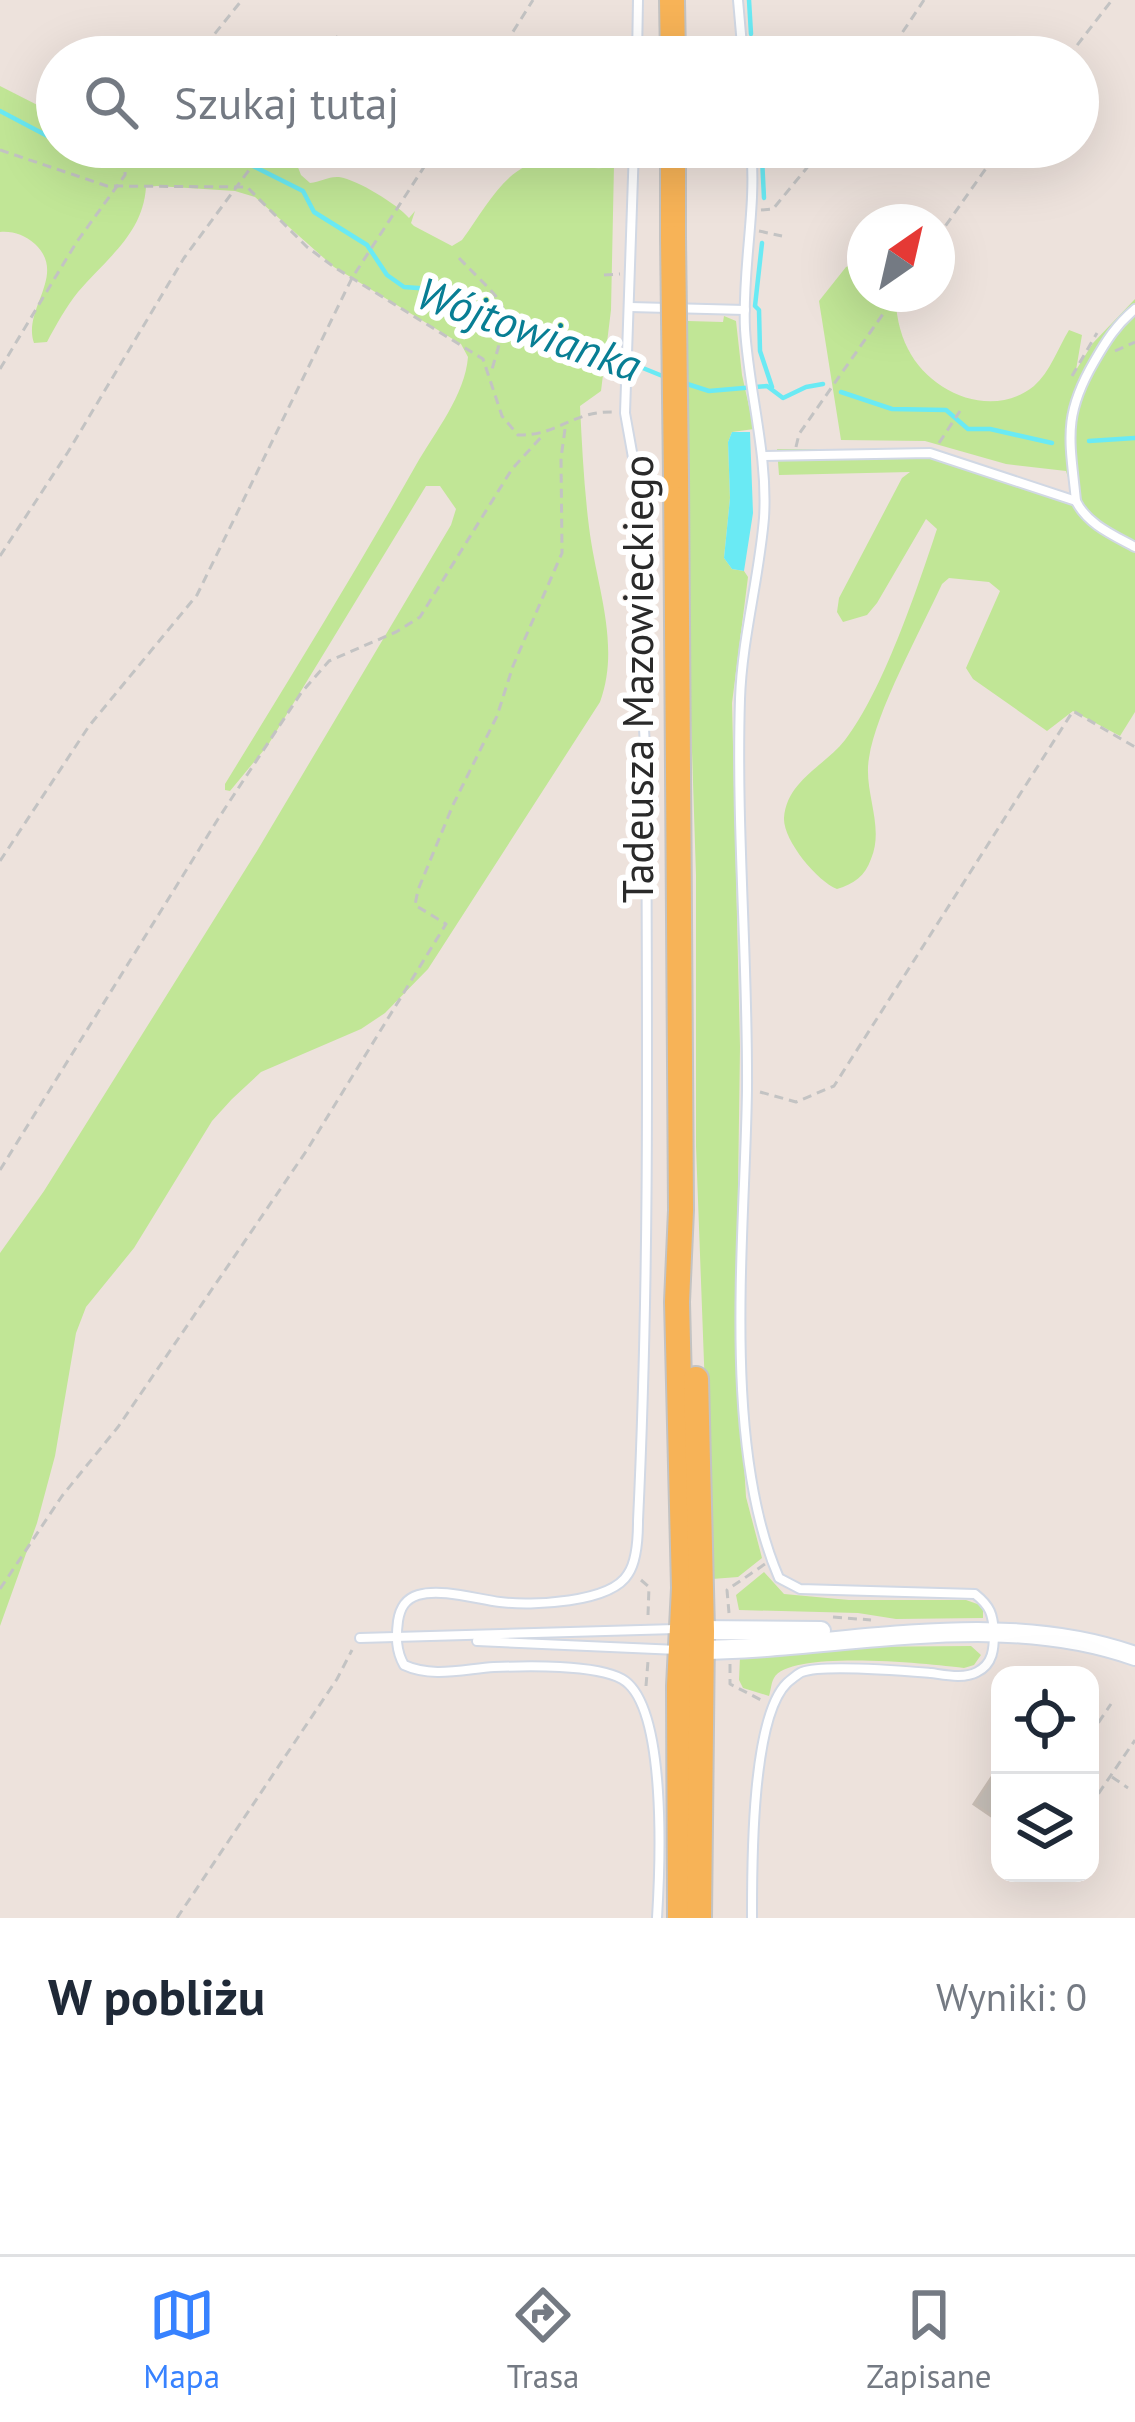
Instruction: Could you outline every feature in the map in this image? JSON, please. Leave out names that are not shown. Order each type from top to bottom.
[{"type":"main road","points":[[672,0],[673,36]]},
{"type":"main road","name":"Tadeusza Mazowieckiego","points":[[673,168],[681,1210],[677,1302],[699,1918]]},
{"type":"main road","name":"Tadeusza Mazowieckiego","points":[[680,1918],[692,1640]]},
{"type":"street","points":[[692,1640],[994,1633],[1098,1643],[1135,1656]]},
{"type":"lane","points":[[637,36],[638,0]]},
{"type":"lane","points":[[738,0],[741,36]]},
{"type":"lane","points":[[633,168],[625,412],[646,552],[641,676],[646,764],[647,1300],[638,1530],[631,1570],[619,1585],[603,1593],[507,1603],[426,1593],[402,1606],[397,1639],[404,1665],[419,1672],[516,1667],[603,1672],[636,1691],[652,1744],[659,1798],[657,1918]]},
{"type":"lane","points":[[752,168],[747,378],[764,456],[764,521],[746,629],[739,741],[747,1089],[743,1385],[755,1514],[779,1578],[800,1589],[975,1594],[994,1616],[990,1662],[977,1672],[964,1676],[890,1670],[801,1672],[784,1686],[767,1727],[755,1802],[752,1918]]},
{"type":"lane","points":[[630,307],[745,310]]},
{"type":"lane","points":[[1135,309],[1112,331],[1076,395],[1071,421],[1077,507],[1101,529],[1135,547]]},
{"type":"lane","points":[[764,456],[930,453],[1076,501]]},
{"type":"lane","points":[[360,1639],[692,1640]]},
{"type":"lane","points":[[446,1639],[538,1646],[692,1640]]},
{"type":"path","points":[[213,36],[242,0]]},
{"type":"path","points":[[510,36],[533,0]]},
{"type":"path","points":[[900,36],[924,0]]},
{"type":"path","points":[[1084,36],[1112,0]]},
{"type":"path","points":[[0,149],[36,161]]},
{"type":"path","points":[[55,168],[107,186],[247,187],[308,247],[474,351],[483,359],[510,428],[518,435],[544,434]]},
{"type":"path","points":[[0,369],[125,168]]},
{"type":"path","points":[[0,556],[184,258],[250,168]]},
{"type":"path","points":[[0,862],[89,726],[196,595],[352,278],[423,168]]},
{"type":"path","points":[[753,210],[773,208],[806,168]]},
{"type":"path","points":[[955,212],[986,168]]},
{"type":"path","points":[[752,229],[782,236]]},
{"type":"path","points":[[459,258],[504,304],[507,320],[490,377]]},
{"type":"path","points":[[604,274],[628,274]]},
{"type":"path","points":[[796,456],[799,434],[884,312]]},
{"type":"path","points":[[1067,392],[1081,358],[1106,323]]},
{"type":"path","points":[[1124,335],[1134,343]]},
{"type":"path","points":[[930,453],[960,411]]},
{"type":"path","points":[[0,1170],[301,693],[329,661],[420,617],[512,470],[544,434],[585,413],[625,412]]},
{"type":"path","points":[[0,1589],[62,1496],[118,1427],[318,1134],[446,924],[415,905],[418,890],[562,553],[561,458],[566,422]]},
{"type":"path","points":[[747,1089],[796,1102],[834,1086],[1073,711],[1135,747]]},
{"type":"path","points":[[729,1611],[745,1617]]},
{"type":"path","points":[[831,1617],[875,1621]]},
{"type":"path","points":[[177,1918],[360,1639]]},
{"type":"path","points":[[1099,1722],[1111,1704]]},
{"type":"path","points":[[1099,1793],[1135,1740]]},
{"type":"path","points":[[1111,1776],[1128,1788]]},
{"type":"green space","points":[[0,86],[36,104],[36,168],[298,168],[310,183],[347,179],[409,218],[415,211],[414,226],[452,246],[462,240],[517,171],[614,168],[611,310],[601,391],[580,406],[589,527],[608,637],[600,702],[428,969],[385,1013],[361,1029],[261,1072],[232,1099],[212,1121],[134,1248],[86,1307],[76,1333],[55,1456],[37,1523],[0,1626],[0,1253],[44,1191],[257,851],[451,525],[456,509],[440,486],[426,486],[268,745],[230,791],[225,790],[448,413],[468,357],[461,344],[334,267],[255,197],[235,191],[146,187],[131,232],[74,298],[47,342],[34,343],[32,330],[46,280],[44,256],[23,236],[0,232]]},
{"type":"green space","points":[[846,267],[847,312],[897,312],[902,336],[918,365],[946,389],[981,401],[1000,401],[1034,386],[1069,330],[1082,335],[1076,370],[1093,343],[1135,299],[1135,712],[1120,736],[1073,711],[1047,731],[973,679],[966,668],[1000,591],[989,582],[949,578],[900,671],[873,739],[868,771],[876,834],[871,859],[858,878],[837,889],[820,878],[795,848],[785,827],[787,805],[799,783],[837,749],[859,720],[898,639],[937,529],[926,519],[877,603],[867,615],[843,622],[837,612],[839,598],[902,478],[910,472],[779,475],[777,449],[914,449],[946,455],[1075,500],[1066,471],[1006,464],[925,441],[841,440],[819,301]]},
{"type":"green space","points":[[724,316],[736,321],[754,429],[732,432],[728,442],[730,498],[724,558],[732,569],[748,577],[732,703],[740,1047],[736,1332],[746,1497],[762,1558],[738,1577],[712,1579],[696,1146],[688,321],[723,322]]},
{"type":"green space","points":[[764,1572],[784,1594],[849,1600],[966,1600],[983,1606],[983,1618],[896,1619],[858,1613],[739,1610],[736,1595]]},
{"type":"green space","points":[[971,1646],[981,1655],[974,1665],[964,1668],[863,1661],[806,1664],[785,1669],[774,1678],[769,1696],[743,1688],[739,1680],[740,1657],[847,1647]]},
{"type":"water","points":[[732,432],[750,432],[753,513],[744,571],[732,569],[724,558]]},
{"type":"building","points":[[991,1778],[991,1816],[974,1804]]},
{"type":"waterway","points":[[749,0],[751,34]]},
{"type":"waterway","name":"Wójtowianka","points":[[0,111],[36,130]]},
{"type":"waterway","name":"Wójtowianka","points":[[257,168],[303,191],[314,212],[367,245],[387,275],[404,287],[445,290],[500,324],[591,347],[665,377]]},
{"type":"waterway","points":[[762,168],[764,198]]},
{"type":"waterway","points":[[762,243],[755,306],[760,351],[772,387]]},
{"type":"waterway","name":"Wójtowianka","points":[[681,382],[709,391],[767,386],[783,398],[823,384]]},
{"type":"waterway","name":"Wójtowianka","points":[[841,392],[892,409],[946,410],[968,429],[990,429],[1052,443]]},
{"type":"waterway","name":"Wójtowianka","points":[[1089,441],[1135,438]]}]
